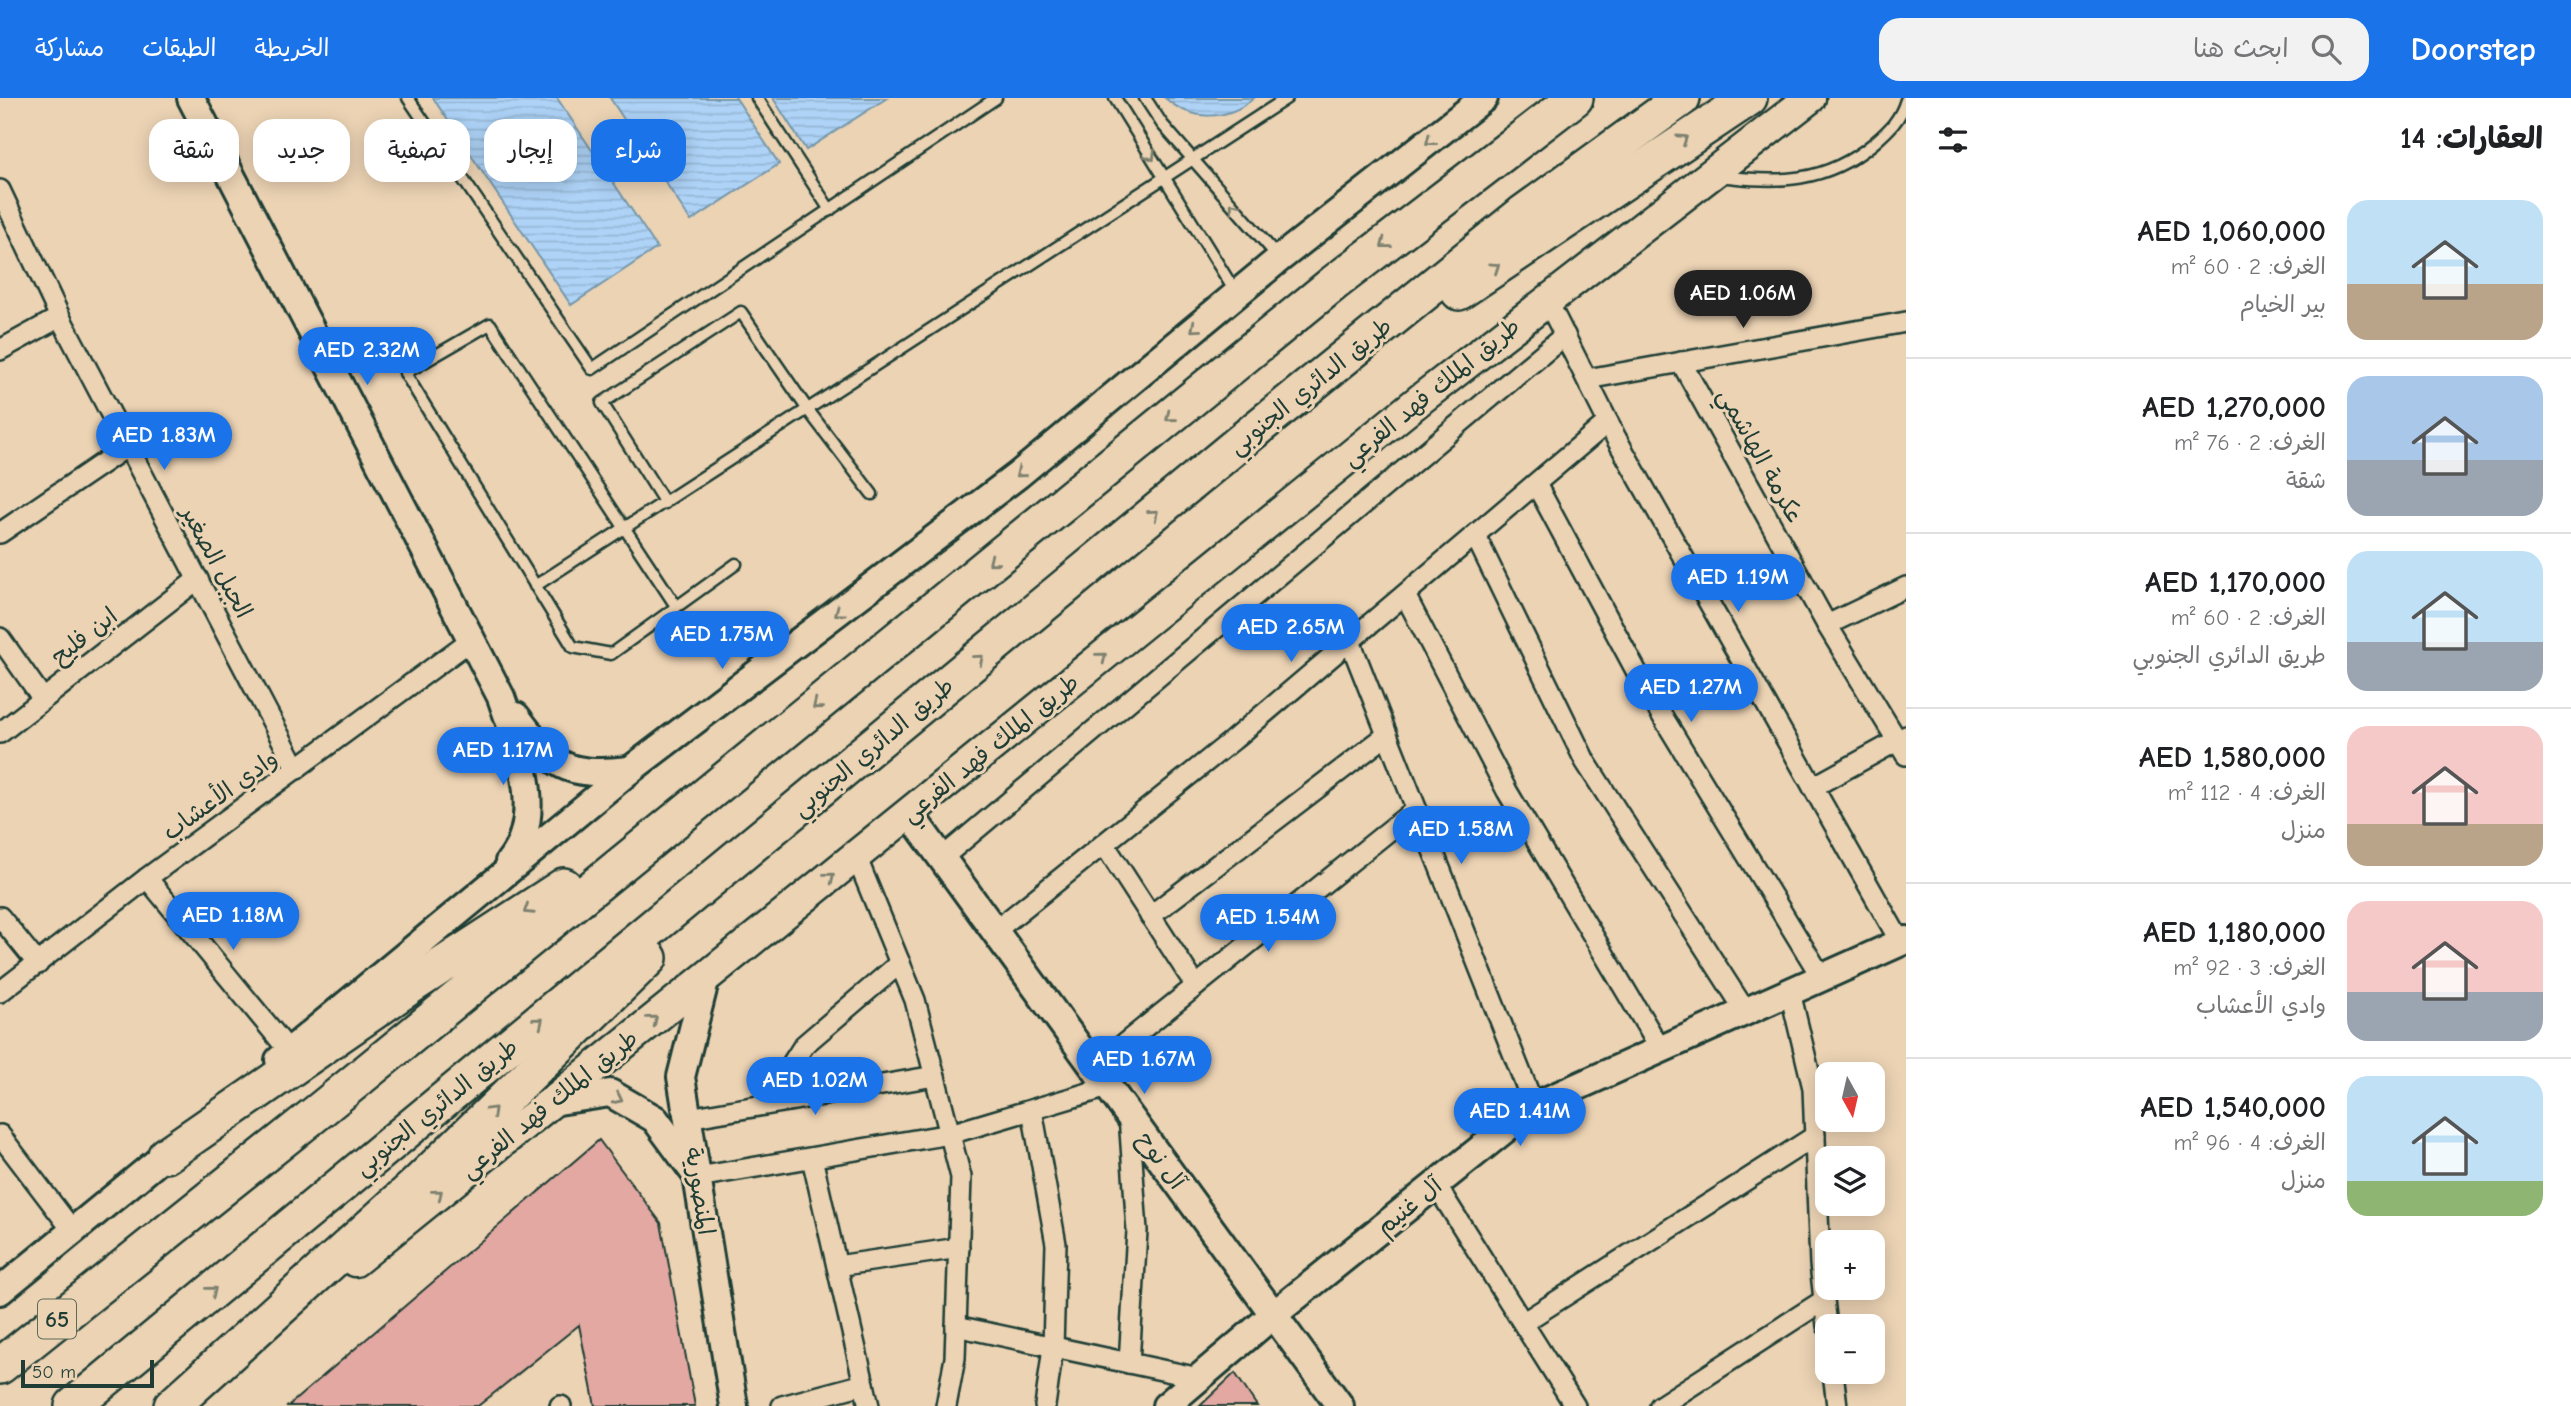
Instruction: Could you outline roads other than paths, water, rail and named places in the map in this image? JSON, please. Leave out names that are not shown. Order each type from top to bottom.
[{"type":"highway","points":[[1426,212],[1556,98]]},
{"type":"highway","points":[[166,1155],[409,987],[566,885],[785,731],[1334,283],[1575,98]]},
{"type":"highway","name":"طريق الدائري الجنوبي","points":[[73,1406],[1256,429],[1522,214],[1682,98]]},
{"type":"highway","points":[[1256,429],[1749,98]]},
{"type":"highway","name":"65","points":[[0,1366],[324,1107],[785,731]]},
{"type":"highway","points":[[174,1406],[416,1185],[605,1002],[785,820]]},
{"type":"main road","points":[[191,98],[501,697],[547,758],[574,770],[602,773],[630,770]]},
{"type":"main road","points":[[0,1291],[494,879],[630,770],[1018,475],[1236,293],[1484,98]]},
{"type":"main road","name":"طريق الملك فهد الفرعي","points":[[174,1406],[1547,300],[1810,98]]},
{"type":"main road","points":[[494,879],[521,847],[527,794],[524,766],[501,697]]},
{"type":"main road","name":"آل نوح","points":[[909,813],[1340,1406]]},
{"type":"main road","name":"آل غنيم","points":[[1166,1406],[1273,1315],[1534,1106],[1904,942]]},
{"type":"main road","name":"المنصورية","points":[[706,977],[681,1077],[734,1406]]},
{"type":"main road","points":[[552,1102],[610,1093],[654,1119],[698,1177]]},
{"type":"street","name":"الجبل الصغير","points":[[0,190],[60,317],[297,769]]},
{"type":"street","points":[[1547,300],[1608,422],[1813,787],[1904,942]]},
{"type":"street","points":[[0,350],[60,317]]},
{"type":"street","points":[[1587,379],[1906,322]]},
{"type":"street","points":[[942,858],[1565,335]]},
{"type":"street","name":"عكرمة الهاشمي","points":[[1681,362],[1827,625],[1903,744]]},
{"type":"street","points":[[995,932],[1350,641],[1608,422]]},
{"type":"street","points":[[0,533],[128,446]]},
{"type":"street","points":[[1536,484],[1647,691],[1822,978]]},
{"type":"street","points":[[1475,535],[1585,761],[1746,1012]]},
{"type":"street","name":"ابن فليح","points":[[0,733],[198,579]]},
{"type":"street","points":[[1827,625],[1906,587]]},
{"type":"street","points":[[1405,594],[1507,791],[1661,1050]]},
{"type":"street","points":[[0,638],[43,699]]},
{"type":"street","name":"وادي الأعشاب","points":[[0,992],[147,878],[471,640]]},
{"type":"street","points":[[1350,641],[1534,1106]]},
{"type":"street","points":[[1150,916],[1387,734]]},
{"type":"street","points":[[1813,787],[1903,744]]},
{"type":"street","points":[[698,1177],[950,1134],[1032,1110],[1101,1077],[1196,986],[1416,808]]},
{"type":"street","points":[[1104,844],[1196,986]]},
{"type":"street","points":[[856,856],[915,1000],[961,1177],[955,1358],[946,1406]]},
{"type":"street","points":[[147,878],[289,1051]]},
{"type":"street","points":[[0,917],[37,964]]},
{"type":"street","points":[[786,1101],[786,1073],[804,1045],[900,962]]},
{"type":"street","points":[[1790,992],[1813,1088],[1820,1230]]},
{"type":"street","points":[[688,1118],[935,1076]]},
{"type":"street","points":[[1032,1110],[1056,1244],[1053,1347],[1045,1406]]},
{"type":"street","points":[[1129,1116],[1137,1231],[1129,1363]]},
{"type":"street","points":[[0,1135],[73,1231]]},
{"type":"street","points":[[1524,1322],[1815,1136]]},
{"type":"street","points":[[812,1158],[869,1406]]},
{"type":"street","points":[[1436,1185],[1574,1406]]},
{"type":"street","points":[[837,1266],[959,1248]]},
{"type":"street","points":[[1660,1406],[1824,1300],[1826,1314]]},
{"type":"street","points":[[956,1326],[1199,1378]]},
{"type":"street","points":[[782,1406],[864,1384]]},
{"type":"street","points":[[1834,1384],[1837,1406]]},
{"type":"lane","points":[[408,98],[592,369],[996,98]]},
{"type":"lane","points":[[758,98],[830,210]]},
{"type":"lane","points":[[1115,98],[1236,293]]},
{"type":"lane","points":[[1145,98],[1162,124],[1279,259]]},
{"type":"lane","points":[[535,586],[1287,98]]},
{"type":"lane","points":[[1710,175],[1764,181],[1818,175],[1851,159],[1892,127],[1902,113],[1906,100]]},
{"type":"lane","points":[[666,503],[602,403],[741,312],[808,410],[872,494]]},
{"type":"lane","points":[[676,606],[490,324],[405,373],[573,646],[611,654],[736,564]]},
{"type":"water","points":[[433,98],[557,98],[571,119],[484,119],[484,174],[470,154],[470,119],[447,119]]},
{"type":"water","points":[[610,98],[736,98],[779,164],[691,221],[665,182],[686,182],[686,119],[624,119]]},
{"type":"water","points":[[773,98],[887,98],[806,150]]},
{"type":"water","points":[[1165,98],[1254,98],[1232,111],[1210,116],[1186,111]]},
{"type":"water","points":[[577,128],[591,149],[591,182],[613,182],[657,248],[571,305],[489,182],[577,182]]}]
